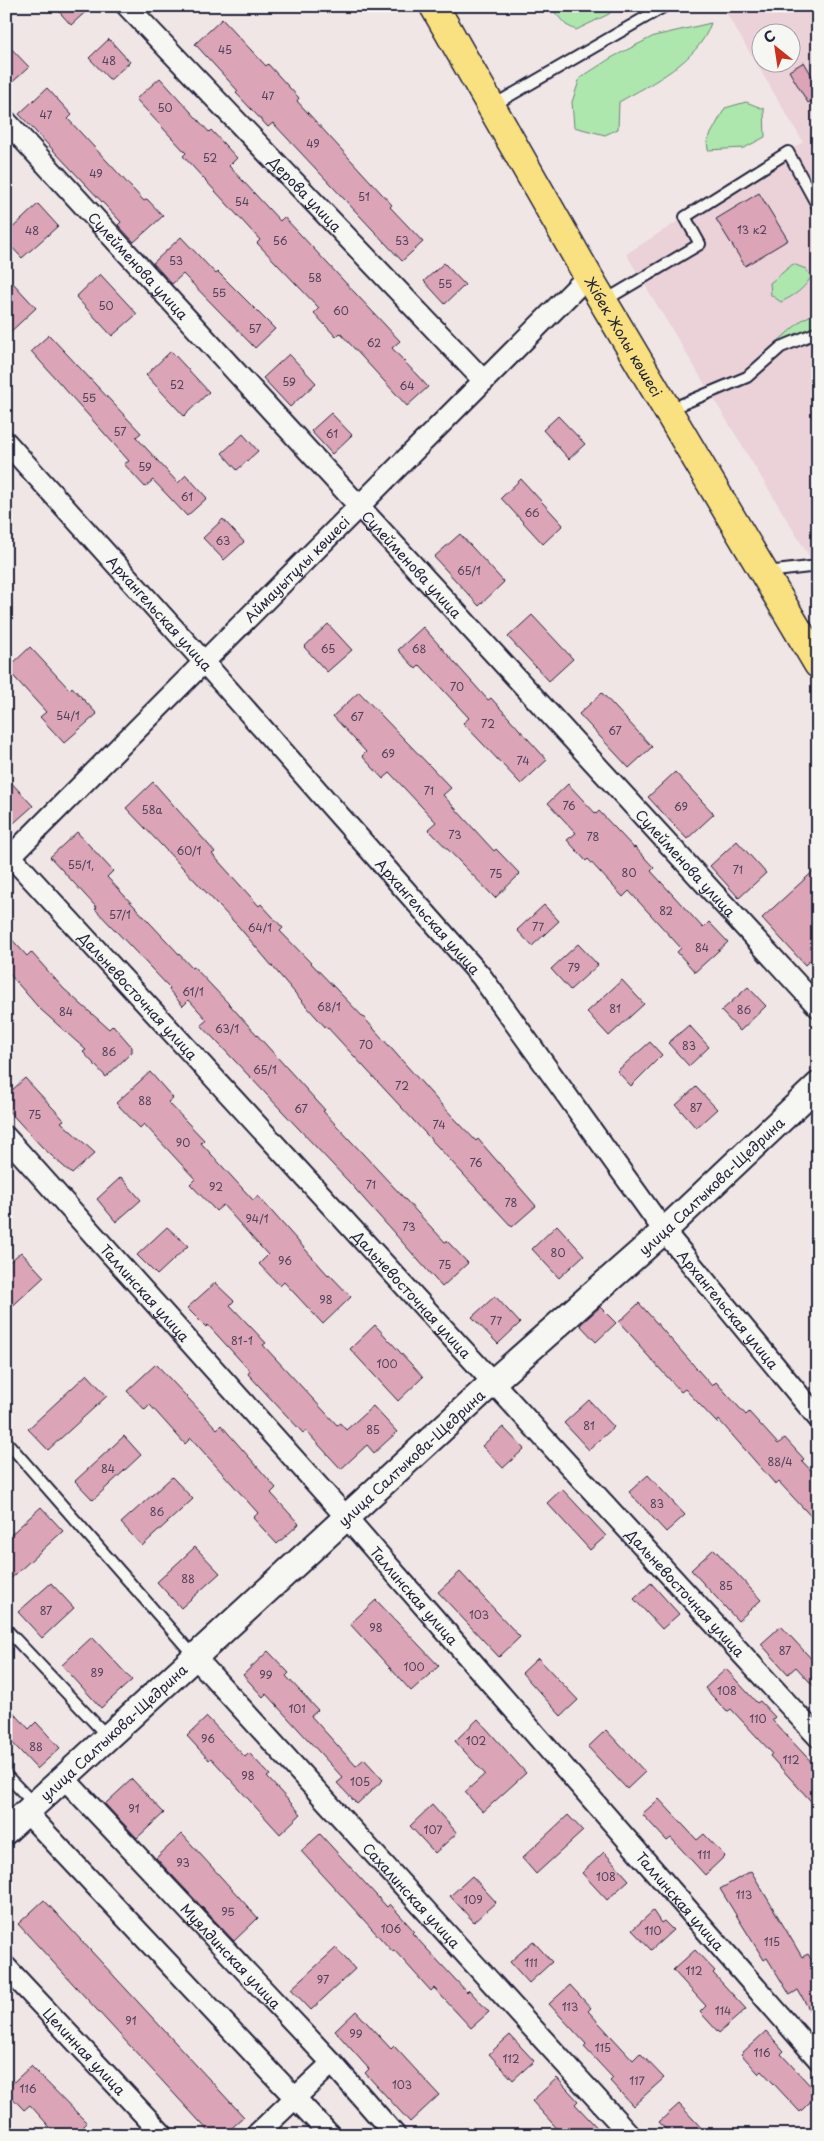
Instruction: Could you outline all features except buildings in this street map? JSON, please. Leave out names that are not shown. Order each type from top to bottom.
[{"type":"highway","name":"Жібек Жолы көшесі","points":[[434,6],[588,276],[818,664]]},
{"type":"street","name":"Дерова улица","points":[[127,6],[484,381]]},
{"type":"street","name":"Сулейменова улица","points":[[6,121],[818,1007]]},
{"type":"street","name":"Аймауытұлы көшесі","points":[[8,856],[588,276]]},
{"type":"street","name":"Архангельская улица","points":[[6,442],[203,661],[481,976],[664,1231],[818,1418]]},
{"type":"street","name":"Дальневосточная улица","points":[[8,856],[818,1737]]},
{"type":"street","name":"улица Салтыкова-Щедрина","points":[[6,1831],[492,1383],[664,1231],[818,1085]]},
{"type":"street","name":"Таллинская улица","points":[[6,1137],[347,1518],[818,2059]]},
{"type":"street","name":"Сахалинская улица","points":[[195,1657],[630,2135]]},
{"type":"street","name":"Муялдинская улица","points":[[64,1778],[332,2063],[396,2135]]},
{"type":"street","points":[[31,1808],[330,2135]]},
{"type":"street","name":"Целинная улица","points":[[6,1967],[163,2135]]},
{"type":"street","points":[[256,2135],[332,2063]]},
{"type":"lane","points":[[491,106],[665,6]]},
{"type":"lane","points":[[604,302],[700,244],[685,217],[788,152],[818,207]]},
{"type":"lane","points":[[668,410],[747,377],[781,346],[818,332]]},
{"type":"lane","points":[[764,573],[818,566]]},
{"type":"lane","points":[[6,1441],[195,1657]]},
{"type":"lane","points":[[6,1629],[108,1737]]},
{"type":"lane","points":[[6,1775],[31,1808]]},
{"type":"shaded area","points":[[722,6],[818,6],[818,571],[626,254],[803,142],[761,72],[802,72],[802,22],[752,22],[752,56]]},
{"type":"green space","points":[[549,6],[616,6],[609,14],[576,30],[566,25]]},
{"type":"green space","points":[[711,23],[705,37],[685,60],[659,79],[619,102],[618,129],[605,135],[574,127],[572,102],[580,78],[611,58],[654,36]]},
{"type":"green space","points":[[746,102],[764,109],[765,137],[744,148],[708,150],[707,141],[725,108]]},
{"type":"green space","points":[[793,264],[806,269],[811,277],[798,292],[781,302],[771,295],[770,283]]},
{"type":"green space","points":[[818,311],[818,324],[781,347],[777,342],[802,320]]}]
